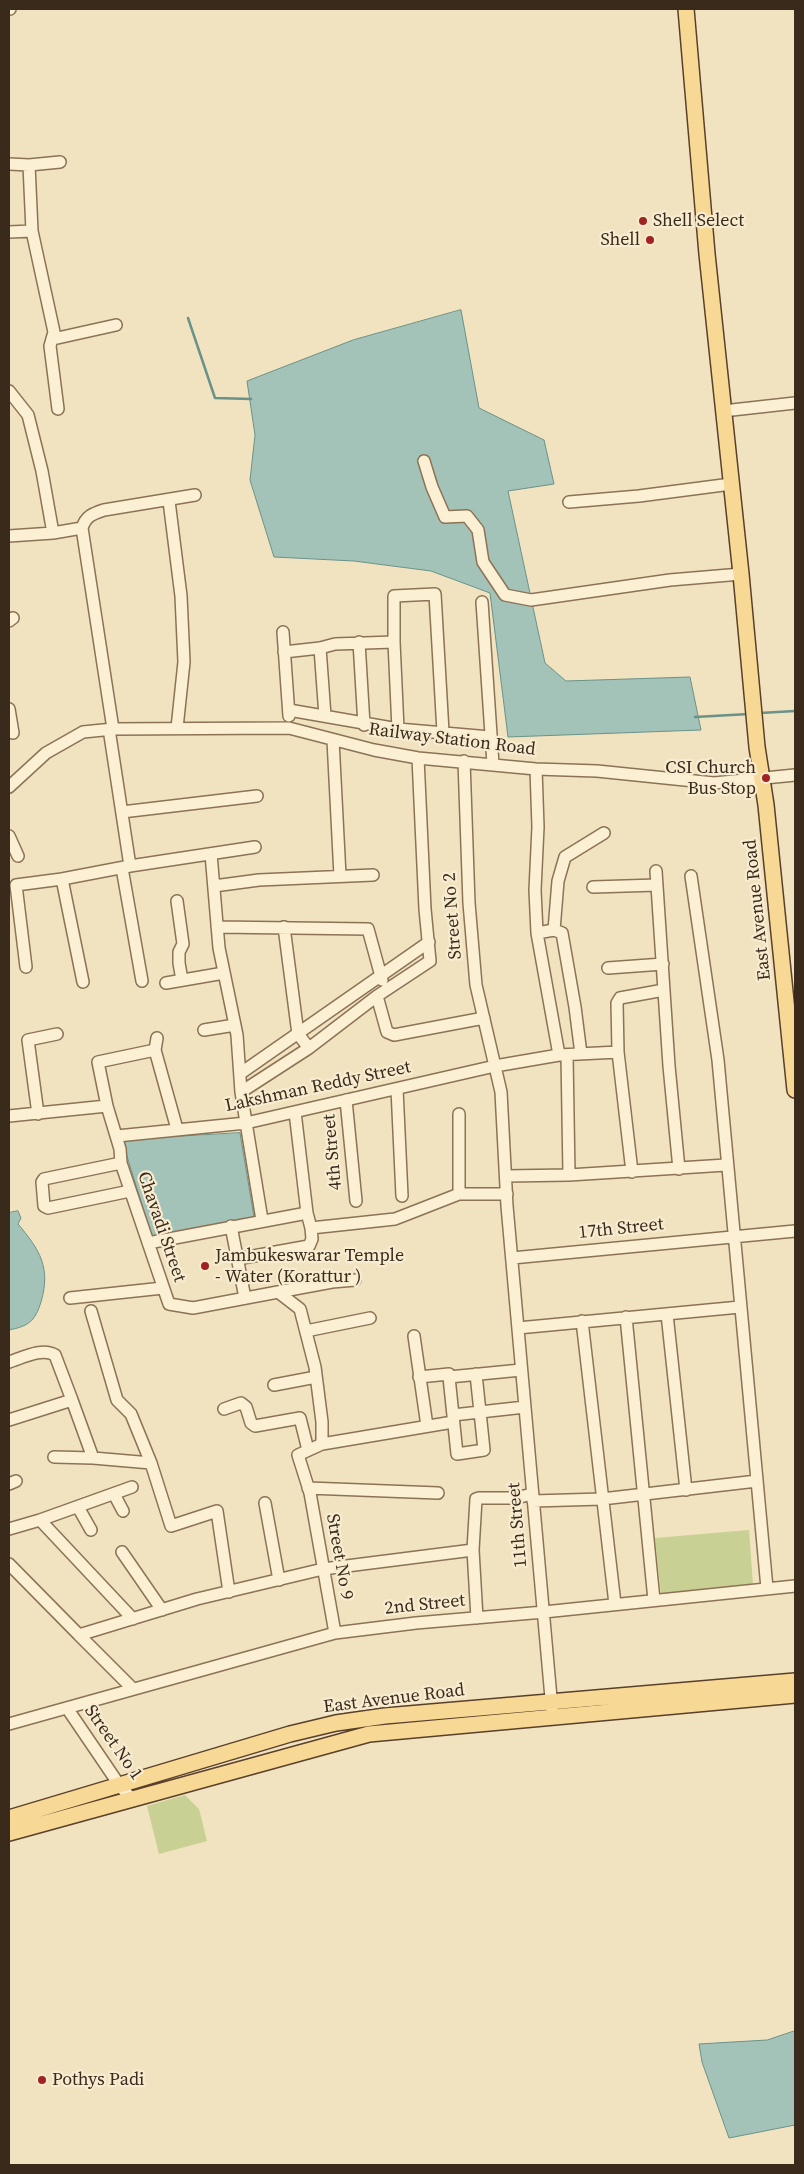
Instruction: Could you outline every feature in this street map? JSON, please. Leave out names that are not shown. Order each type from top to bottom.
[{"type":"main road","points":[[686,9],[707,254],[728,410],[731,484],[757,693]]},
{"type":"main road","points":[[695,9],[728,410],[757,693]]},
{"type":"main road","name":"East Avenue Road","points":[[757,693],[795,1026]]},
{"type":"main road","name":"East Avenue Road","points":[[766,778],[795,1090]]},
{"type":"main road","name":"East Avenue Road","points":[[9,1818],[290,1734],[336,1723],[385,1716],[550,1700],[795,1681]]},
{"type":"main road","name":"East Avenue Road","points":[[9,1833],[369,1734],[795,1695]]},
{"type":"street","points":[[9,164],[29,165],[60,162]]},
{"type":"street","points":[[29,165],[32,231],[54,332],[50,346],[58,409]]},
{"type":"street","points":[[9,232],[32,231]]},
{"type":"street","points":[[53,339],[116,326]]},
{"type":"street","points":[[9,391],[28,415],[42,472],[53,533]]},
{"type":"street","points":[[728,410],[795,404]]},
{"type":"street","points":[[424,461],[445,518],[467,516],[478,530],[483,562],[504,595],[531,600],[670,580],[741,574]]},
{"type":"street","points":[[569,502],[639,496],[731,484]]},
{"type":"street","points":[[142,981],[126,867],[122,812],[82,528],[84,521],[92,514],[136,504],[195,495]]},
{"type":"street","points":[[169,500],[181,596],[184,662],[177,728]]},
{"type":"street","points":[[9,536],[53,533],[82,528]]},
{"type":"street","points":[[398,730],[394,596],[435,594],[443,732]]},
{"type":"street","points":[[482,602],[493,764]]},
{"type":"street","points":[[283,632],[289,728]]},
{"type":"street","points":[[358,642],[364,725]]},
{"type":"street","points":[[284,652],[320,648],[335,644],[394,642]]},
{"type":"street","points":[[320,648],[325,716]]},
{"type":"street","points":[[9,708],[13,734]]},
{"type":"street","points":[[289,710],[398,730],[490,737]]},
{"type":"street","name":"Railway Station Road","points":[[9,787],[46,753],[83,732],[111,729],[289,728],[374,750],[418,758],[536,769],[597,771],[714,783],[795,775]]},
{"type":"street","points":[[332,740],[340,876]]},
{"type":"street","points":[[241,1092],[309,1048],[381,994],[430,961],[425,909],[418,758]]},
{"type":"street","name":"Street No 2","points":[[464,761],[469,903],[476,985],[501,1092],[507,1194]]},
{"type":"street","points":[[536,769],[538,827],[535,890],[537,933],[563,1055],[569,1176]]},
{"type":"street","points":[[122,812],[257,796]]},
{"type":"street","points":[[554,930],[558,881],[565,858],[604,833]]},
{"type":"street","points":[[9,836],[18,856]]},
{"type":"street","points":[[26,967],[16,885],[255,847]]},
{"type":"street","points":[[211,854],[217,927],[234,1025],[241,1073],[241,1092],[262,1220]]},
{"type":"street","points":[[656,871],[679,1170]]},
{"type":"street","points":[[214,886],[260,880],[373,875]]},
{"type":"street","points":[[691,876],[718,1060],[726,1165],[767,1588]]},
{"type":"street","points":[[62,879],[83,982]]},
{"type":"street","points":[[593,887],[657,885]]},
{"type":"street","points":[[177,901],[183,944],[179,952],[182,980]]},
{"type":"street","points":[[217,927],[368,929],[380,976],[384,1027],[387,1032],[394,1035],[484,1018]]},
{"type":"street","points":[[284,927],[298,1034],[309,1048]]},
{"type":"street","points":[[537,933],[554,930],[562,933],[581,1054]]},
{"type":"street","points":[[241,1073],[429,942]]},
{"type":"street","points":[[608,968],[662,964]]},
{"type":"street","points":[[166,983],[224,973]]},
{"type":"street","points":[[632,1172],[618,1052],[617,1013],[619,1000],[664,990]]},
{"type":"street","points":[[204,1030],[234,1025]]},
{"type":"street","points":[[38,1114],[28,1040],[57,1034]]},
{"type":"street","points":[[158,1038],[155,1050],[176,1129]]},
{"type":"street","name":"Chavadi Street","points":[[155,1050],[98,1062],[107,1106],[117,1136],[121,1163],[169,1304],[193,1308],[332,1282],[355,1280]]},
{"type":"street","name":"Lakshman Reddy Street","points":[[117,1136],[246,1123],[495,1066],[563,1055],[618,1052]]},
{"type":"street","points":[[397,1089],[402,1196]]},
{"type":"street","name":"4th Street","points":[[346,1100],[356,1201]]},
{"type":"street","points":[[9,1116],[107,1106]]},
{"type":"street","points":[[237,1259],[309,1246],[312,1239],[307,1213],[295,1112]]},
{"type":"street","points":[[458,1114],[459,1194]]},
{"type":"street","points":[[121,1163],[44,1179],[42,1182],[44,1206],[48,1208],[130,1191]]},
{"type":"street","points":[[506,1176],[569,1176],[679,1170],[726,1165]]},
{"type":"street","points":[[311,1228],[395,1219],[459,1194],[507,1194]]},
{"type":"street","name":"11th Street","points":[[507,1194],[553,1718]]},
{"type":"street","points":[[148,1243],[307,1213]]},
{"type":"street","points":[[231,1226],[245,1298]]},
{"type":"street","name":"17th Street","points":[[512,1258],[795,1231]]},
{"type":"street","points":[[70,1298],[163,1288]]},
{"type":"street","points":[[278,1292],[300,1309],[316,1377],[322,1422],[322,1444]]},
{"type":"street","points":[[518,1328],[740,1307]]},
{"type":"street","points":[[90,1311],[117,1400],[131,1414],[171,1526],[216,1510],[230,1592]]},
{"type":"street","points":[[667,1314],[686,1490]]},
{"type":"street","points":[[626,1317],[642,1495],[654,1600]]},
{"type":"street","points":[[306,1331],[370,1318]]},
{"type":"street","points":[[582,1321],[615,1604]]},
{"type":"street","points":[[414,1336],[427,1426]]},
{"type":"street","points":[[9,1362],[38,1353],[50,1352],[55,1355],[93,1458]]},
{"type":"street","points":[[476,1374],[483,1451],[455,1453],[450,1419],[449,1377],[476,1374],[521,1370]]},
{"type":"street","points":[[419,1377],[449,1374]]},
{"type":"street","points":[[274,1385],[316,1377]]},
{"type":"street","points":[[9,1420],[72,1400]]},
{"type":"street","points":[[224,1409],[241,1403],[246,1407],[251,1423],[255,1426],[300,1418],[308,1450],[322,1444],[427,1426],[480,1412],[525,1407]]},
{"type":"street","name":"Street No 9","points":[[308,1450],[298,1455],[308,1488],[335,1634]]},
{"type":"street","points":[[54,1457],[150,1463]]},
{"type":"street","points":[[477,1618],[473,1550],[476,1499],[602,1499],[757,1481]]},
{"type":"street","points":[[9,1529],[40,1520],[132,1487]]},
{"type":"street","points":[[308,1488],[438,1493]]},
{"type":"street","points":[[114,1494],[122,1511]]},
{"type":"street","points":[[265,1503],[278,1580]]},
{"type":"street","points":[[78,1507],[91,1530]]},
{"type":"street","points":[[40,1520],[133,1619]]},
{"type":"street","points":[[79,1636],[162,1610],[323,1569],[473,1550]]},
{"type":"street","points":[[122,1552],[162,1610]]},
{"type":"street","points":[[9,1564],[133,1689]]},
{"type":"street","name":"2nd Street","points":[[9,1724],[335,1634],[416,1623],[795,1586]]},
{"type":"street","name":"Street No 1","points":[[67,1708],[120,1786],[131,1798]]},
{"type":"green space","points":[[749,1530],[753,1585],[661,1594],[655,1538]]},
{"type":"green space","points":[[185,1795],[199,1809],[207,1841],[159,1854],[147,1806]]},
{"type":"water","points":[[461,310],[479,408],[544,440],[554,484],[508,491],[545,663],[566,681],[690,677],[701,730],[508,737],[490,593],[431,571],[354,561],[274,557],[250,480],[255,435],[247,381],[353,340]]},
{"type":"water","points":[[240,1133],[255,1223],[153,1241],[122,1140]]},
{"type":"water","points":[[18,1211],[21,1218],[18,1224],[38,1251],[42,1260],[45,1279],[41,1302],[34,1318],[22,1327],[9,1330],[9,1213]]},
{"type":"water","points":[[795,2031],[795,2125],[729,2138],[702,2062],[699,2044],[767,2040]]},
{"type":"waterway","points":[[188,318],[215,398],[251,399]]},
{"type":"waterway","points":[[760,713],[795,711]]},
{"type":"waterway","points":[[695,717],[749,714]]},
{"type":"place","name":"Shell Select","points":[[643,221]]},
{"type":"place","name":"Shell","points":[[650,240]]},
{"type":"place","name":"CSI Church Bus Stop","points":[[766,778]]},
{"type":"place","name":"Jambukeswarar Temple - Water (Korattur )","points":[[205,1266]]},
{"type":"place","name":"Pothys Padi","points":[[42,2080]]}]
